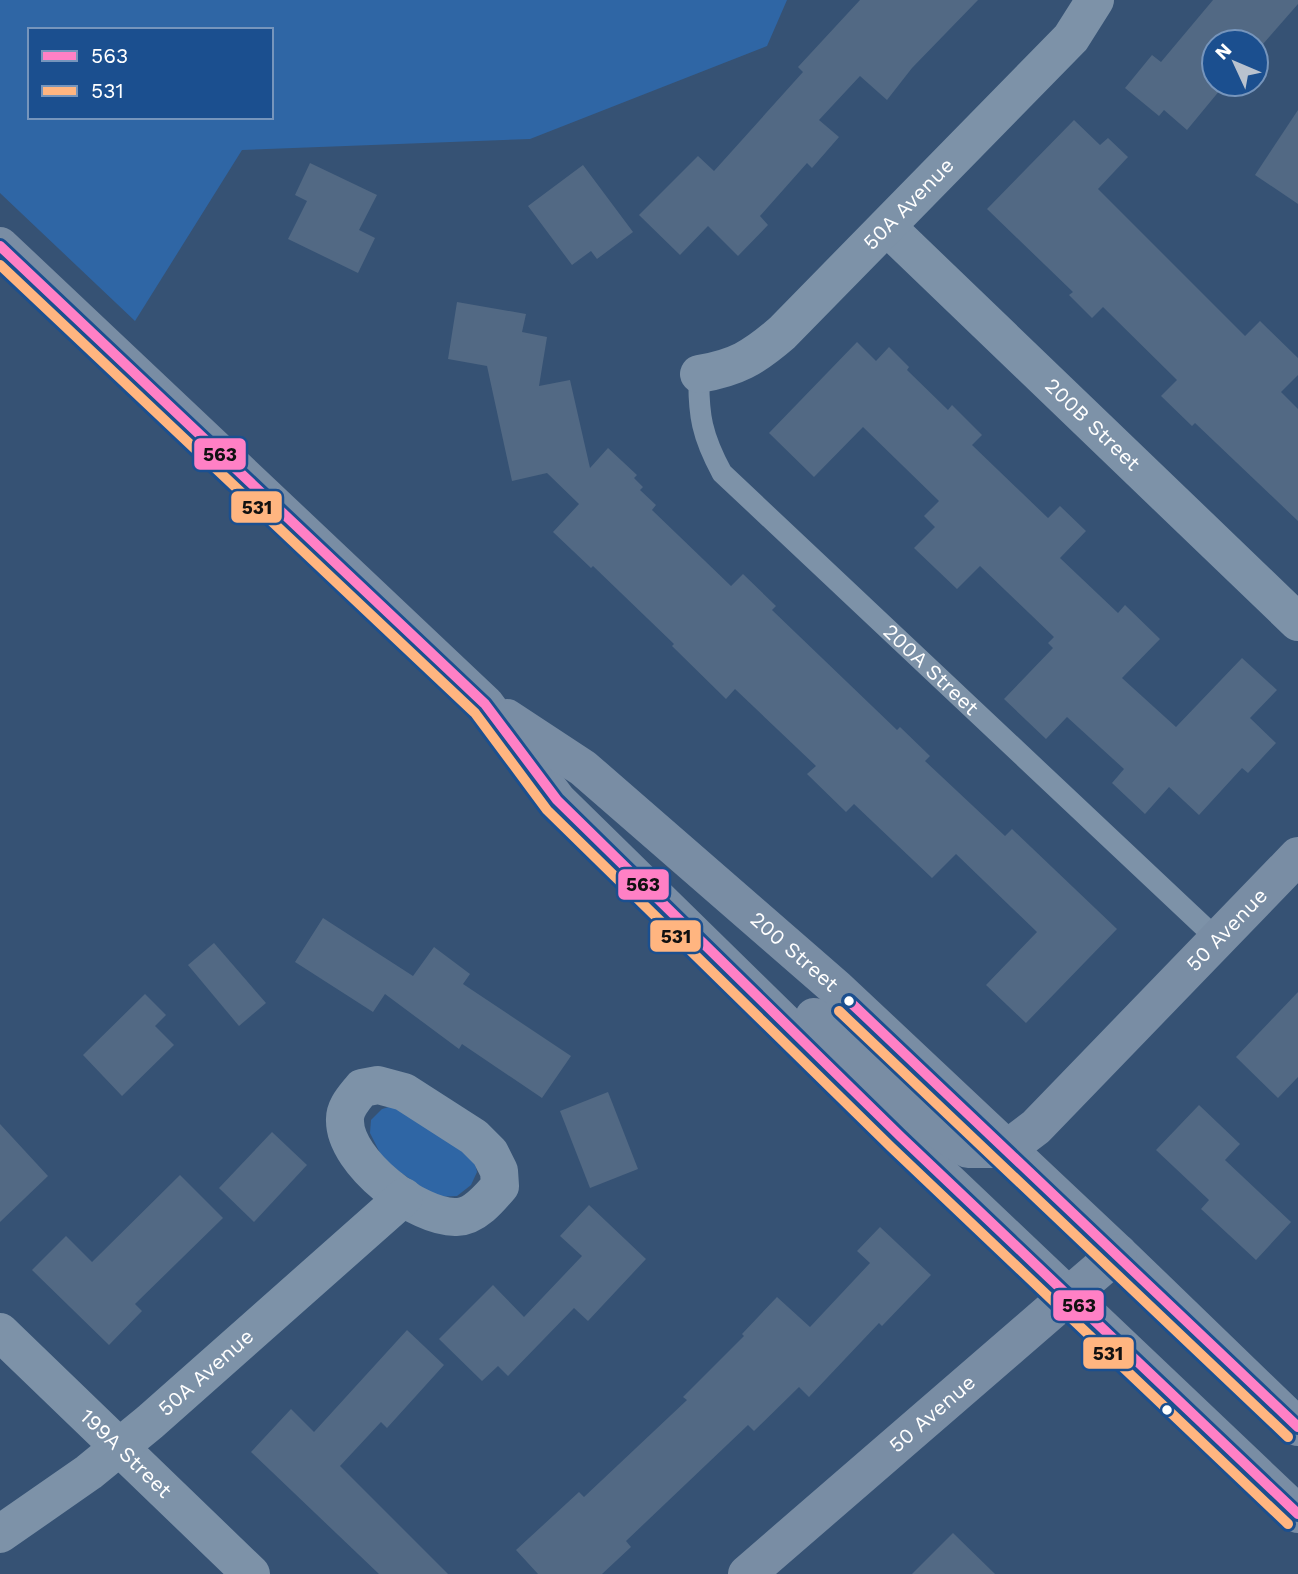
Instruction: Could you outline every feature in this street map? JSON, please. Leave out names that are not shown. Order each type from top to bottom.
[{"type":"main road","name":"200 Street","points":[[0,246],[485,704],[557,800],[1298,1514]]},
{"type":"main road","name":"200 Street","points":[[485,704],[583,768],[836,988],[1118,1253],[1298,1427]]},
{"type":"main road","name":"50 Avenue","points":[[1007,1149],[1036,1127],[1298,856]]},
{"type":"main road","points":[[742,981],[815,1017],[936,1128],[968,1149],[1007,1149]]},
{"type":"main road","name":"50 Avenue","points":[[747,1574],[1118,1253]]},
{"type":"street","name":"50A Avenue","points":[[699,374],[730,369],[759,353],[887,227],[1070,38],[1095,0]]},
{"type":"street","name":"200B Street","points":[[887,227],[1298,622]]},
{"type":"street","name":"50A Avenue","points":[[0,1534],[119,1447],[404,1197]]},
{"type":"street","name":"199A Street","points":[[0,1332],[251,1574]]},
{"type":"lane","name":"200A Street","points":[[699,374],[698,408],[704,441],[722,473],[1216,938]]},
{"type":"shaded area","points":[[0,0],[787,0],[767,46],[530,139],[242,150],[135,321],[0,193]]},
{"type":"shaded area","points":[[395,1105],[473,1155],[477,1172],[471,1185],[457,1196],[436,1197],[384,1161],[370,1133],[371,1120],[382,1109]]},
{"type":"building","points":[[860,0],[978,0],[912,68],[887,100],[860,76],[819,120],[839,137],[812,168],[807,163],[760,216],[768,225],[738,256],[708,226],[680,255],[639,215],[698,156],[714,171],[803,72],[798,67]]},
{"type":"building","points":[[1213,0],[1298,0],[1298,4],[1270,36],[1270,28],[1200,28],[1200,98],[1213,98],[1187,130],[1164,110],[1159,116],[1125,88],[1152,55],[1161,62]]},
{"type":"building","points":[[1298,110],[1298,204],[1255,175]]},
{"type":"building","points":[[1074,120],[1100,145],[1108,138],[1128,157],[1098,189],[1245,336],[1260,321],[1298,358],[1298,375],[1281,392],[1298,409],[1298,521],[1195,423],[1192,426],[1161,396],[1177,380],[1103,307],[1092,318],[1069,295],[1073,292],[987,209]]},
{"type":"building","points":[[310,163],[377,195],[359,230],[375,238],[358,273],[288,239],[307,201],[295,195]]},
{"type":"building","points":[[583,165],[633,232],[597,259],[591,251],[572,265],[528,206]]},
{"type":"building","points":[[457,302],[526,314],[522,332],[547,337],[539,386],[570,380],[590,468],[608,448],[637,475],[634,478],[643,487],[640,490],[656,505],[652,510],[731,586],[743,574],[776,606],[772,610],[897,730],[900,727],[930,756],[925,761],[1005,836],[1012,829],[1117,929],[1026,1023],[986,985],[1037,932],[956,854],[932,878],[854,804],[846,812],[807,774],[816,766],[735,689],[726,699],[672,646],[674,644],[593,566],[591,568],[553,532],[579,504],[547,473],[512,481],[487,366],[448,359]]},
{"type":"building","points":[[857,342],[876,361],[889,347],[909,367],[907,370],[948,410],[952,405],[982,435],[972,445],[1048,518],[1060,506],[1086,531],[1060,558],[1118,613],[1125,605],[1160,639],[1122,678],[1176,727],[1242,658],[1277,690],[1250,718],[1276,743],[1248,773],[1242,768],[1199,815],[1169,787],[1145,814],[1112,783],[1124,769],[1067,717],[1046,739],[1004,699],[1053,648],[1048,643],[1054,637],[980,566],[957,589],[914,548],[935,527],[924,516],[939,501],[863,427],[814,477],[769,433]]},
{"type":"building","points":[[323,918],[413,976],[434,947],[470,974],[463,984],[571,1056],[542,1098],[462,1044],[459,1049],[385,994],[373,1012],[295,962]]},
{"type":"building","points":[[214,943],[266,1003],[239,1026],[188,965]]},
{"type":"building","points":[[1298,992],[1298,1077],[1278,1098],[1236,1057]]},
{"type":"building","points":[[145,994],[166,1015],[155,1026],[174,1045],[122,1096],[83,1055]]},
{"type":"building","points":[[608,1092],[638,1169],[590,1188],[560,1111]]},
{"type":"building","points":[[1199,1105],[1240,1144],[1225,1160],[1291,1222],[1256,1260],[1201,1209],[1209,1200],[1156,1150]]},
{"type":"building","points":[[0,1124],[48,1176],[0,1222]]},
{"type":"building","points":[[272,1132],[307,1165],[254,1222],[219,1188]]},
{"type":"building","points":[[180,1175],[223,1218],[135,1304],[142,1311],[109,1345],[32,1270],[66,1236],[92,1262]]},
{"type":"building","points":[[589,1205],[646,1259],[588,1321],[574,1308],[508,1376],[498,1366],[482,1381],[439,1339],[493,1285],[524,1317],[582,1256],[560,1236]]},
{"type":"building","points":[[880,1227],[931,1275],[882,1326],[879,1323],[809,1397],[799,1387],[754,1431],[748,1425],[626,1541],[631,1547],[602,1574],[538,1574],[516,1550],[579,1492],[584,1497],[687,1400],[683,1397],[744,1336],[742,1334],[777,1297],[810,1327],[870,1263],[857,1251]]},
{"type":"building","points":[[407,1330],[444,1365],[387,1428],[381,1422],[340,1466],[448,1574],[379,1574],[251,1452],[291,1409],[314,1432]]},
{"type":"building","points":[[953,1533],[995,1574],[912,1574]]},
{"type":"transit line","name":"563","points":[[0,246],[485,704],[557,800],[901,1137],[1298,1514]]},
{"type":"transit line","name":"531","points":[[0,265],[475,713],[547,810],[891,1147],[1288,1524]]},
{"type":"transit line","name":"563","points":[[849,1001],[1298,1427]]},
{"type":"transit line","name":"531","points":[[839,1011],[1288,1437]]}]
